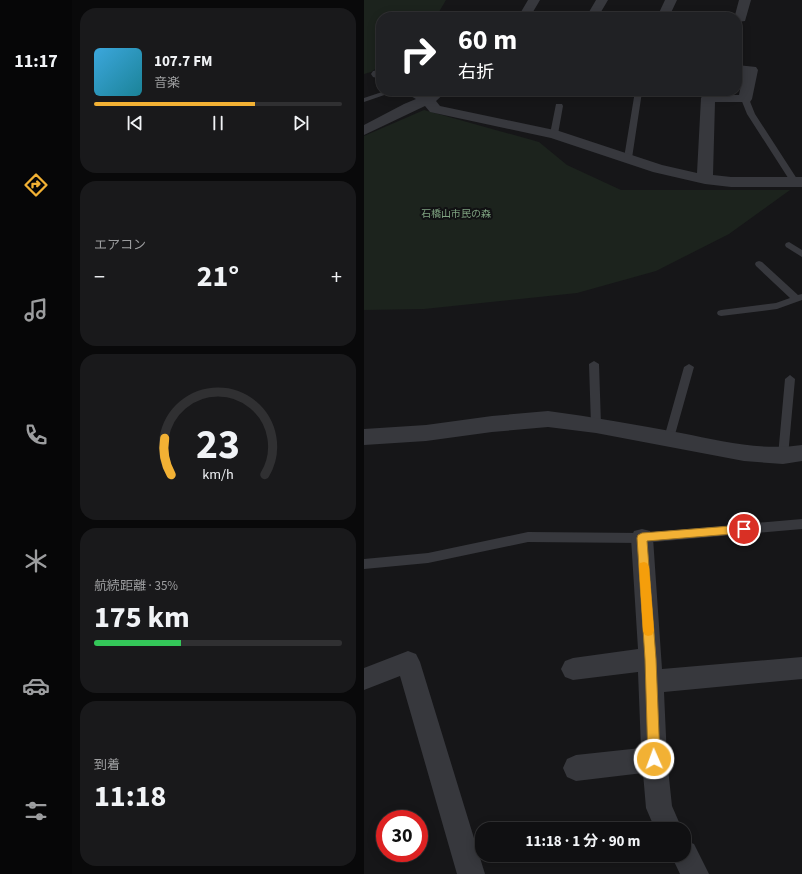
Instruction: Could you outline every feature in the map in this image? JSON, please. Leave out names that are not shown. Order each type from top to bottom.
[{"type":"street","points":[[527,12],[534,0]]},
{"type":"street","points":[[595,12],[602,0]]},
{"type":"street","points":[[665,12],[671,0]]},
{"type":"street","points":[[742,12],[745,0]]},
{"type":"street","points":[[705,179],[708,98],[745,99],[751,70],[742,69]]},
{"type":"street","points":[[364,131],[432,96]]},
{"type":"street","points":[[434,96],[435,109],[554,134],[658,169],[705,179],[731,182],[798,182]]},
{"type":"street","points":[[364,437],[426,434],[492,424],[548,419],[596,425],[744,453],[792,455]]},
{"type":"street","points":[[642,538],[651,670],[654,759],[659,808],[666,822]]},
{"type":"street","points":[[364,679],[408,662],[471,874]]},
{"type":"street","points":[[573,669],[651,670],[802,668]]},
{"type":"street","points":[[576,768],[654,759]]},
{"type":"street","points":[[688,862],[695,874]]},
{"type":"lane","points":[[364,100],[376,96]]},
{"type":"lane","points":[[628,158],[637,96]]},
{"type":"lane","points":[[745,99],[751,114],[798,182]]},
{"type":"lane","points":[[554,134],[560,106]]},
{"type":"lane","points":[[789,245],[802,254]]},
{"type":"lane","points":[[721,313],[777,306],[799,298],[759,264]]},
{"type":"lane","points":[[594,364],[596,425]]},
{"type":"lane","points":[[669,438],[689,367]]},
{"type":"lane","points":[[790,379],[792,455]]},
{"type":"lane","points":[[364,564],[428,558],[528,537],[642,538],[802,524]]},
{"type":"green space","points":[[364,0],[446,0],[439,12],[376,12],[376,68],[364,74]]},
{"type":"green space","name":"石橋山市民の森","points":[[424,110],[539,142],[567,165],[621,190],[790,190],[729,234],[656,271],[577,293],[424,309],[364,310],[364,136]]},
{"type":"slow traffic","points":[[644,567],[648,631]]},
{"type":"route","points":[[654,759],[650,659],[642,538],[744,529]]}]
